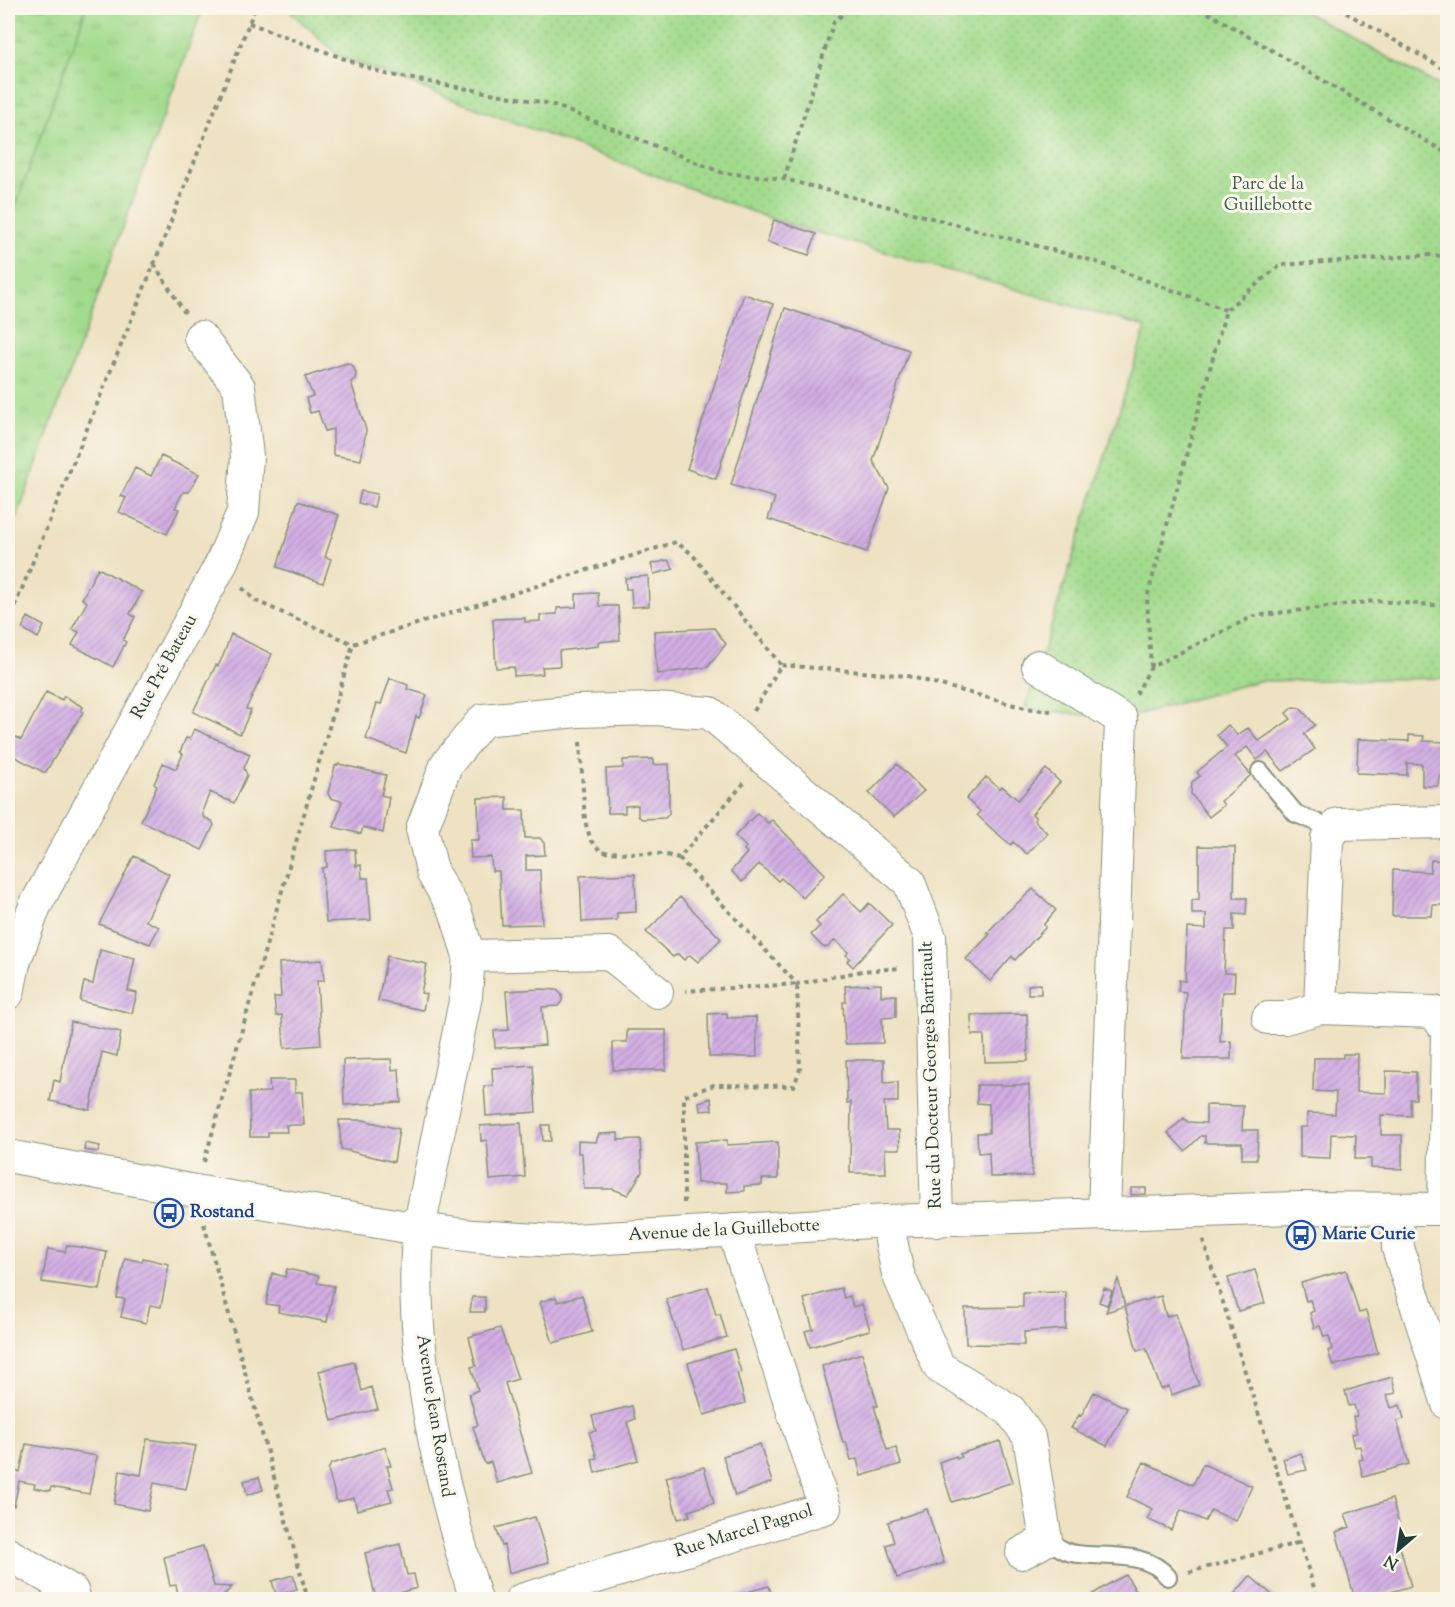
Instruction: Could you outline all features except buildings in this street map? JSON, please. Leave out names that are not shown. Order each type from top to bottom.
[{"type":"street","name":"Rue Pré Bateau","points":[[8,993],[14,963],[35,906],[220,566],[243,512],[247,456],[239,387],[200,337]]},
{"type":"street","points":[[1038,666],[1121,719],[1104,1213]]},
{"type":"street","name":"Rue du Docteur Georges Barritault","points":[[419,1229],[466,996],[469,956],[455,910],[433,874],[422,830],[446,765],[483,720],[578,711],[655,709],[710,713],[909,882],[930,937],[937,1221]]},
{"type":"street","points":[[1320,1008],[1327,838],[1338,824],[1448,822]]},
{"type":"street","points":[[469,956],[609,953],[657,992]]},
{"type":"street","points":[[1269,1018],[1285,1018],[1320,1008],[1434,1012],[1447,1031],[1446,1209]]},
{"type":"street","name":"Avenue de la Guillebotte","points":[[8,1156],[419,1229],[473,1236],[557,1241],[887,1221],[937,1221],[1104,1213],[1446,1209]]},
{"type":"street","points":[[1397,1209],[1398,1248],[1448,1404]]},
{"type":"street","points":[[887,1221],[898,1274],[939,1367],[1010,1410],[1029,1437],[1034,1547]]},
{"type":"street","name":"Avenue Jean Rostand","points":[[419,1229],[415,1266],[421,1356],[451,1517],[476,1599]]},
{"type":"street","name":"Rue Marcel Pagnol","points":[[521,1599],[825,1508],[733,1230]]},
{"type":"street","points":[[8,1554],[72,1591],[75,1599]]},
{"type":"lane","points":[[1260,771],[1296,814],[1334,829]]},
{"type":"lane","points":[[1034,1547],[1123,1557],[1160,1567],[1168,1577]]},
{"type":"path","points":[[8,623],[255,8]]},
{"type":"path","points":[[784,179],[834,21],[850,8]]},
{"type":"path","points":[[1200,8],[1448,154]]},
{"type":"path","points":[[1338,8],[1448,71]]},
{"type":"path","points":[[249,22],[386,74],[551,104],[723,173],[784,179],[1094,261],[1226,310]]},
{"type":"path","points":[[1151,667],[1147,598],[1201,411],[1226,310],[1280,265],[1431,255],[1448,257]]},
{"type":"path","points":[[154,264],[200,337]]},
{"type":"path","points":[[220,566],[256,601],[353,644],[676,542],[692,554],[781,665]]},
{"type":"path","points":[[308,1599],[195,1191],[353,644]]},
{"type":"path","points":[[578,711],[585,821],[591,841],[602,852],[662,854],[679,858],[797,984],[800,1069],[794,1086],[714,1085],[684,1096],[684,1233]]},
{"type":"path","points":[[679,858],[764,761]]},
{"type":"path","points":[[657,992],[797,984],[862,971],[931,966]]},
{"type":"path","points":[[1203,1211],[1203,1239],[1214,1280],[1318,1599]]},
{"type":"path","points":[[1168,1577],[1301,1542]]},
{"type":"green space","points":[[8,8],[203,8],[8,542]]},
{"type":"green space","points":[[8,8],[86,8],[8,228]]},
{"type":"green space","name":"Parc de la Guillebotte","points":[[292,8],[1298,8],[1447,90],[1447,678],[1258,681],[1121,719],[1025,708],[1146,327],[774,220],[340,57],[290,11]]},
{"type":"place","name":"Rostand","points":[[169,1213]]},
{"type":"place","name":"Marie Curie","points":[[1301,1235]]}]
